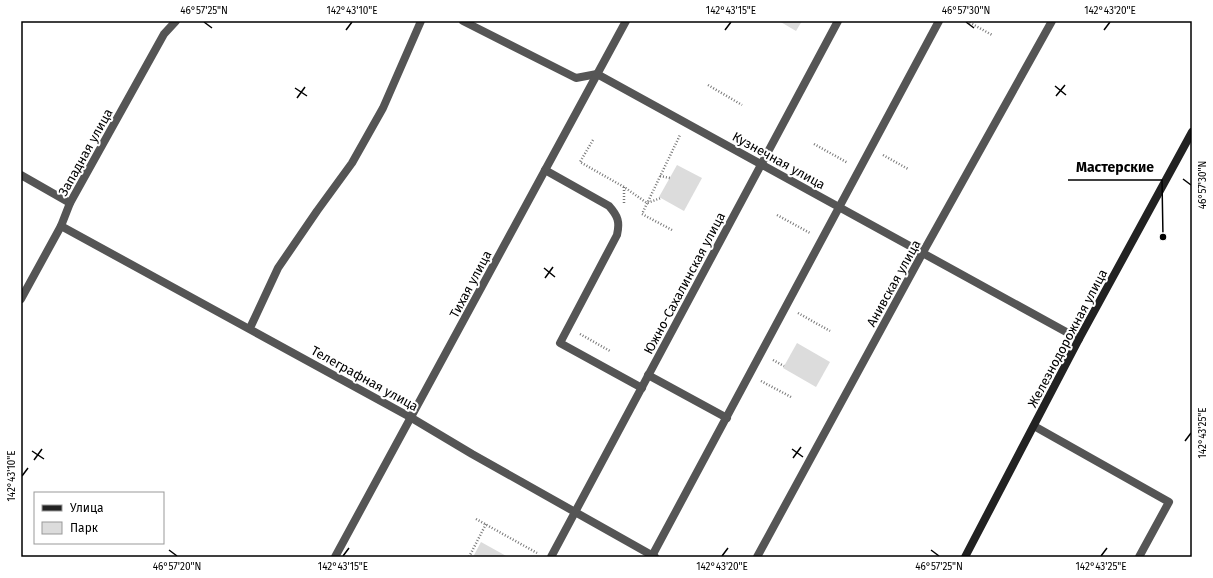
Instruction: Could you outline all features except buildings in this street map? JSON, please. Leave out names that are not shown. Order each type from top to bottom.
[{"type":"main road","name":"Железнодорожная улица","points":[[965,557],[1079,339],[1192,132]]},
{"type":"street","name":"Западная улица","points":[[21,299],[61,226],[70,203],[164,34],[176,21]]},
{"type":"street","points":[[250,328],[278,268],[352,163],[382,108],[421,21]]},
{"type":"street","points":[[463,21],[576,78],[597,74]]},
{"type":"street","name":"Тихая улица","points":[[335,557],[626,21]]},
{"type":"street","name":"Южно-Сахалинская улица","points":[[551,557],[838,21]]},
{"type":"street","points":[[653,557],[940,21]]},
{"type":"street","name":"Анивская улица","points":[[757,557],[922,254],[1052,21]]},
{"type":"street","name":"Кузнечная улица","points":[[597,74],[762,163],[922,254],[1079,339]]},
{"type":"street","points":[[545,170],[609,206],[617,214],[619,224],[617,235],[560,343],[642,388]]},
{"type":"street","points":[[21,175],[70,203]]},
{"type":"street","name":"Телеграфная улица","points":[[61,226],[250,328],[410,417],[653,557]]},
{"type":"street","points":[[648,375],[727,418]]},
{"type":"street","points":[[1034,426],[1169,502],[1139,557]]},
{"type":"path","points":[[967,21],[992,35]]},
{"type":"path","points":[[708,85],[742,105]]},
{"type":"path","points":[[672,230],[642,214],[680,135]]},
{"type":"path","points":[[593,140],[580,162],[624,187],[647,203]]},
{"type":"path","points":[[814,144],[849,164]]},
{"type":"path","points":[[879,153],[908,169]]},
{"type":"path","points":[[660,176],[670,178]]},
{"type":"path","points":[[624,187],[624,204]]},
{"type":"path","points":[[647,203],[661,198]]},
{"type":"path","points":[[777,215],[814,235]]},
{"type":"path","points":[[798,313],[830,331]]},
{"type":"path","points":[[578,333],[610,351]]},
{"type":"path","points":[[772,360],[784,366]]},
{"type":"path","points":[[760,381],[791,398]]},
{"type":"path","points":[[476,519],[537,553]]},
{"type":"path","points":[[469,557],[486,524]]},
{"type":"green space","points":[[779,21],[802,21],[796,31]]},
{"type":"green space","points":[[677,165],[702,178],[684,211],[659,197]]},
{"type":"green space","points":[[797,343],[830,362],[816,387],[783,368]]},
{"type":"green space","points":[[481,542],[508,557],[473,557]]},
{"type":"place","name":"Мастерские","points":[[1163,237]]}]
